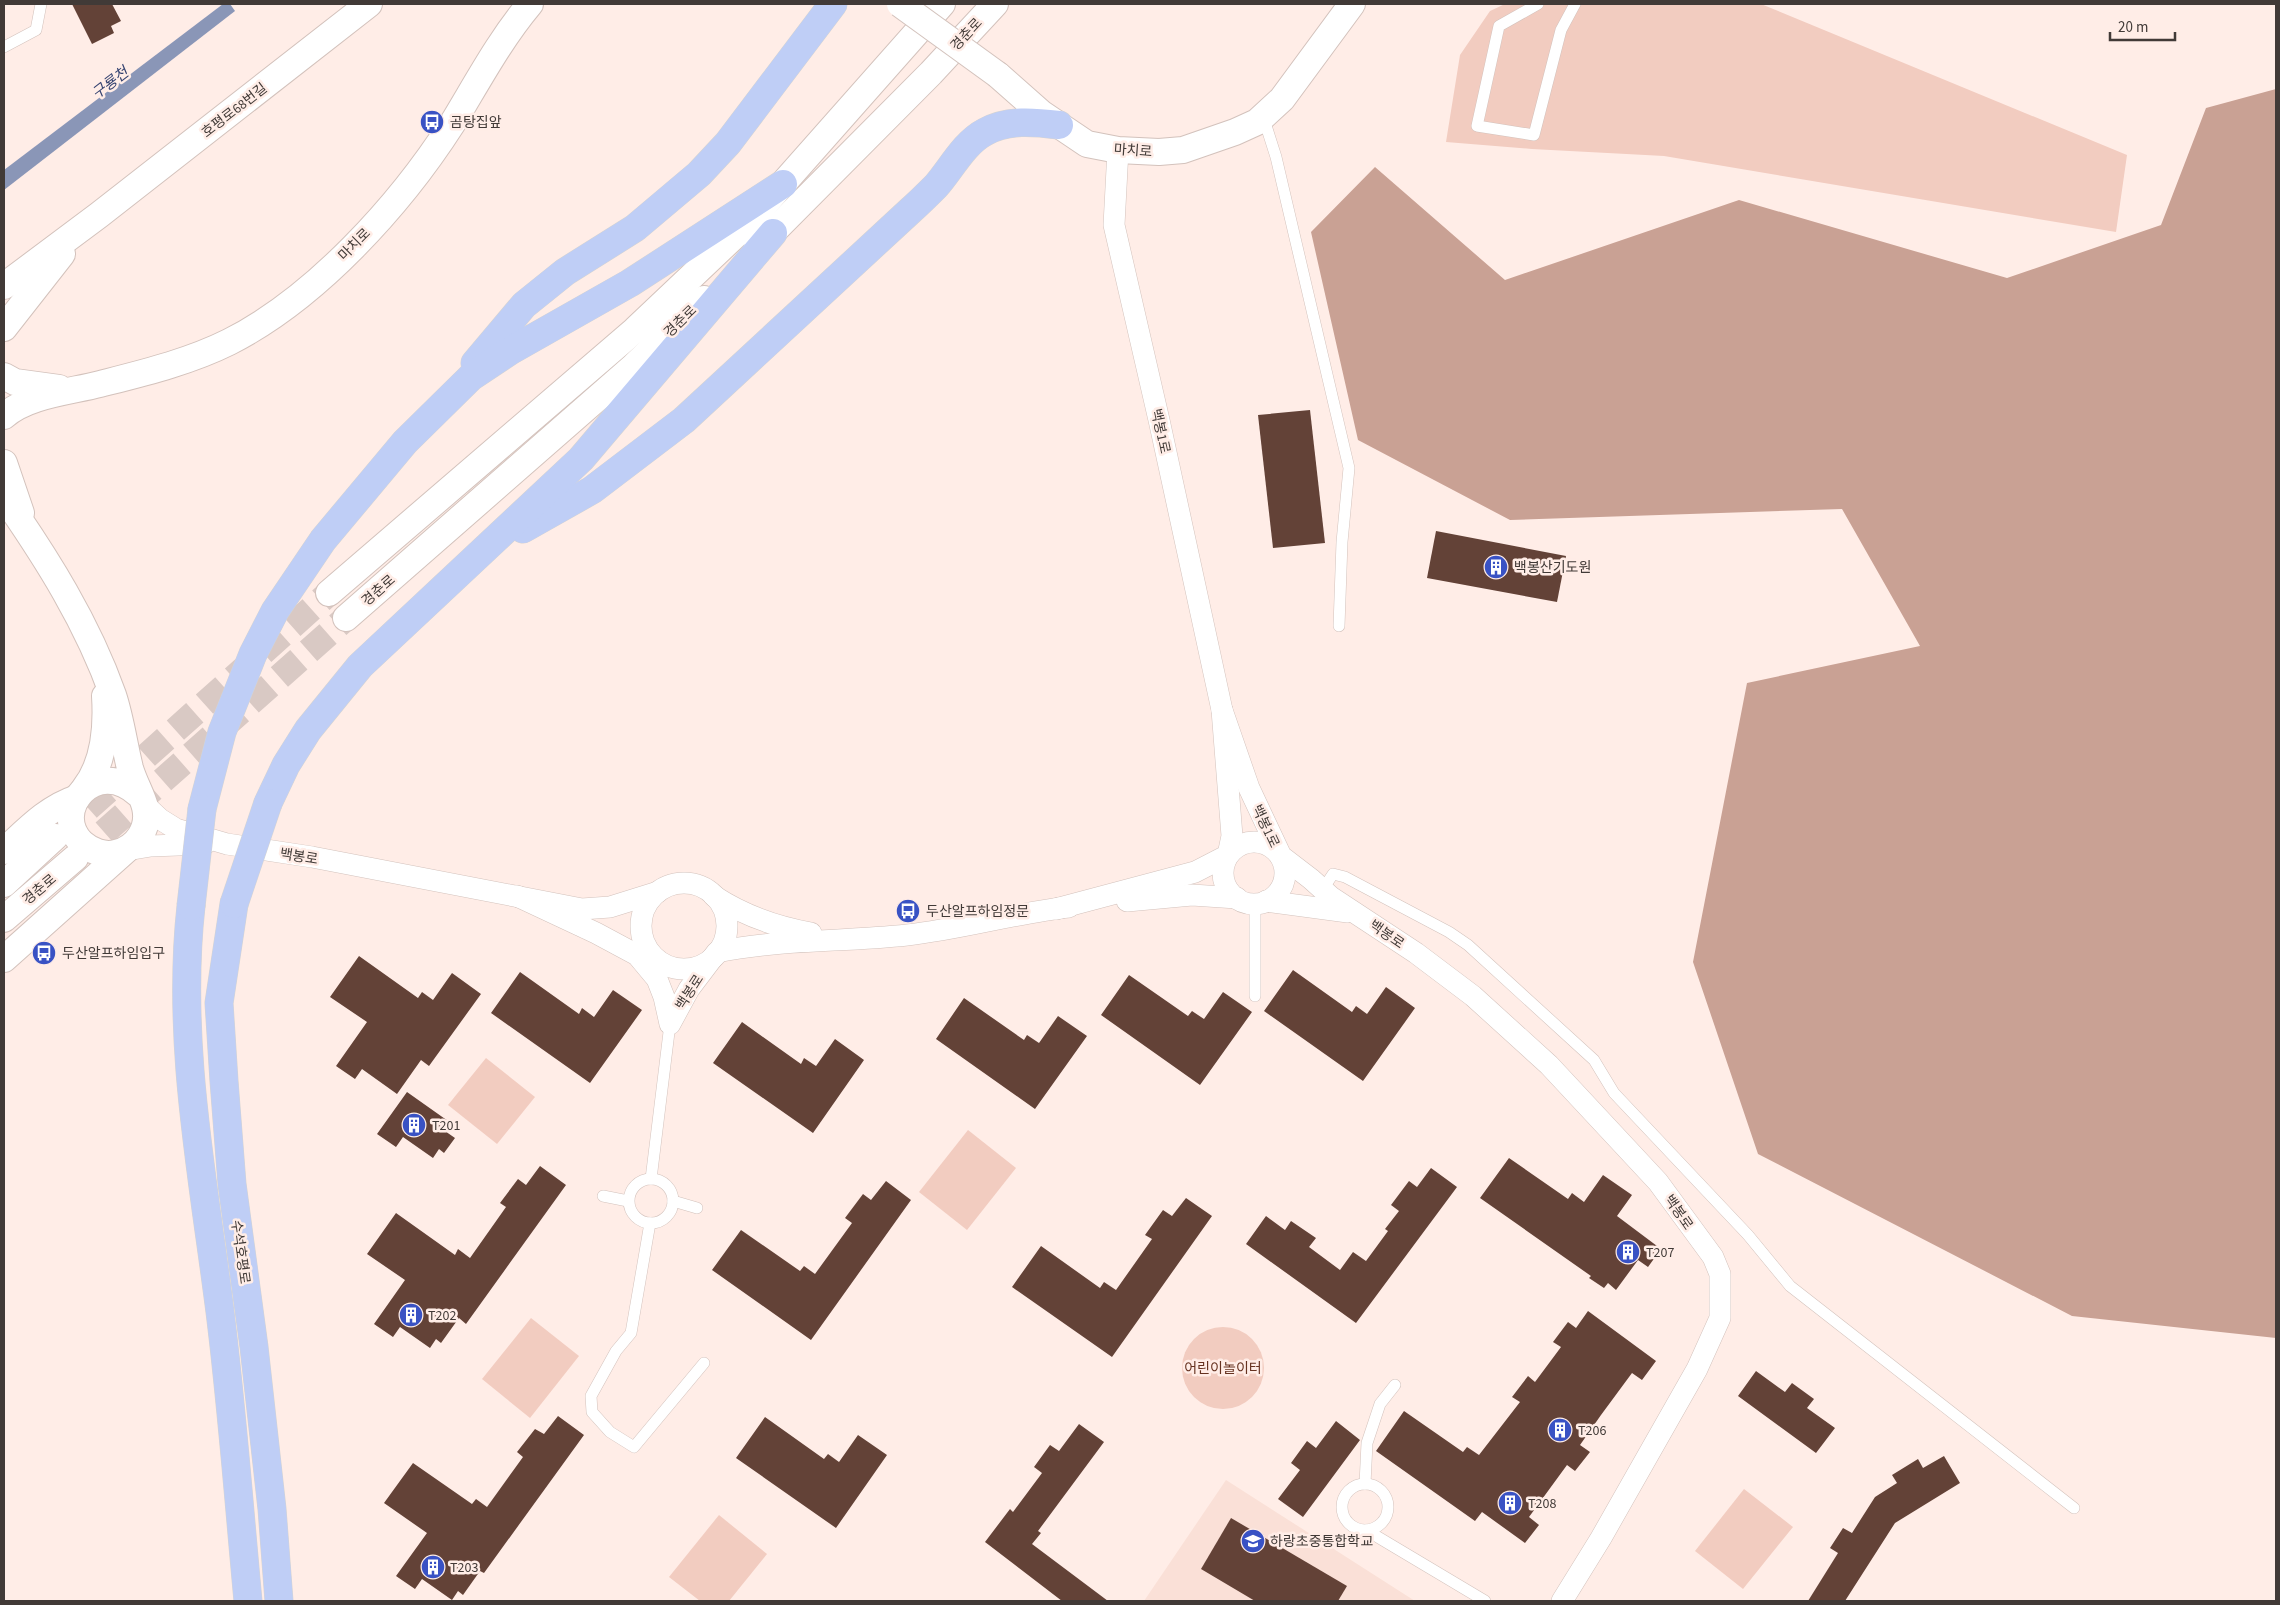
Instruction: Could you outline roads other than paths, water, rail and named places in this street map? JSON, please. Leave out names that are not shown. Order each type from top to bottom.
[{"type":"highway","points":[[439,406],[524,305],[565,272],[635,228],[708,165],[743,124],[833,4]]},
{"type":"highway","points":[[485,550],[592,490],[684,420],[911,210],[935,186],[971,143],[984,132],[1000,126],[1035,122],[1059,126]]},
{"type":"highway","points":[[439,406],[471,377],[510,351],[630,282],[783,184]]},
{"type":"highway","points":[[485,550],[581,459],[773,233]]},
{"type":"highway","name":"수석호평로","points":[[248,1601],[220,1314],[190,1094],[186,953],[202,809],[222,732],[253,654],[275,611],[328,533],[405,442],[439,406]]},
{"type":"highway","name":"수석호평로","points":[[279,1601],[272,1509],[254,1347],[232,1184],[224,1081],[219,1003],[234,904],[268,803],[286,765],[308,730],[360,666],[485,550]]},
{"type":"street","name":"호평로68번길","points":[[4,286],[99,215],[369,4]]},
{"type":"street","name":"마치로","points":[[4,416],[23,404],[176,362],[229,342],[276,312],[353,247],[407,187],[452,124],[489,61],[530,4]]},
{"type":"street","name":"마치로","points":[[900,4],[998,75],[1041,113],[1087,144],[1118,150],[1159,152],[1183,150],[1235,132],[1257,122],[1282,99],[1352,4]]},
{"type":"street","name":"경춘로","points":[[329,593],[635,330],[749,222],[942,4]]},
{"type":"street","name":"경춘로","points":[[346,618],[634,366],[773,233],[931,73],[995,4]]},
{"type":"street","name":"백봉1로","points":[[1118,150],[1114,226],[1159,420],[1222,710],[1249,788],[1281,856]]},
{"type":"street","name":"호평로68번길","points":[[4,328],[64,251],[99,215]]},
{"type":"street","points":[[4,273],[99,215]]},
{"type":"street","name":"마치로","points":[[4,376],[16,382],[35,386],[75,388],[97,385]]},
{"type":"street","points":[[4,463],[31,534]]},
{"type":"street","points":[[4,497],[31,534],[77,613],[102,668],[113,696],[132,776],[146,818],[144,831],[137,842],[4,959]]},
{"type":"street","points":[[102,668],[105,723],[102,744],[96,771],[72,808],[71,820],[74,832],[80,841],[90,849],[102,854],[114,854],[127,850]]},
{"type":"street","name":"백봉1로","points":[[1222,710],[1232,824],[1228,855]]},
{"type":"street","points":[[4,851],[50,810],[105,780],[117,780],[129,785],[141,800]]},
{"type":"street","name":"백봉로","points":[[141,800],[160,819],[176,829],[227,844],[582,909],[610,906],[658,892]]},
{"type":"street","name":"경춘로","points":[[4,884],[55,837]]},
{"type":"street","points":[[1254,841],[1274,848],[1281,856],[1285,877],[1278,891],[1253,901],[1230,892],[1223,874],[1228,855],[1243,843],[1254,841]]},
{"type":"street","name":"백봉로","points":[[127,850],[165,845],[227,844]]},
{"type":"street","name":"백봉로","points":[[1056,909],[1194,872],[1228,855]]},
{"type":"street","name":"백봉로","points":[[1281,856],[1324,889],[1331,897],[1416,953],[1473,996],[1549,1065],[1658,1182],[1712,1256],[1720,1274],[1720,1318],[1696,1369],[1601,1538],[1562,1601]]},
{"type":"street","name":"경춘로","points":[[4,919],[75,858]]},
{"type":"street","points":[[684,883],[698,885],[714,896],[725,914],[727,927],[724,940],[717,952],[707,962],[695,968],[681,969],[667,966],[654,958],[645,946],[641,932],[641,917],[647,903],[658,892],[671,885],[684,883]]},
{"type":"street","name":"백봉로","points":[[670,1024],[689,989],[717,952],[747,946],[781,942],[858,940],[920,933],[1056,909],[1192,895],[1356,913]]},
{"type":"street","name":"백봉로","points":[[517,896],[576,922],[617,932],[645,946]]},
{"type":"street","name":"백봉로","points":[[517,896],[638,955],[657,979],[664,997],[670,1024]]},
{"type":"street","name":"백봉로","points":[[714,896],[730,906],[775,925],[858,940]]},
{"type":"lane","points":[[4,47],[36,30],[41,4]]},
{"type":"lane","points":[[1538,4],[1499,26],[1477,126],[1534,135],[1561,30],[1574,4]]},
{"type":"lane","points":[[1264,116],[1279,167],[1349,468],[1342,542],[1339,626]]},
{"type":"lane","points":[[1324,889],[1333,874],[1345,877],[1449,932],[1468,945],[1594,1060],[1614,1093],[1748,1236],[1790,1286],[2074,1508]]},
{"type":"lane","points":[[1253,901],[1256,996]]},
{"type":"lane","points":[[651,1179],[670,1024]]},
{"type":"lane","points":[[651,1179],[660,1181],[667,1186],[672,1193],[673,1202],[666,1217],[659,1222],[650,1223],[642,1222],[635,1216],[630,1209],[628,1201],[635,1185],[643,1180],[651,1179]]},
{"type":"lane","points":[[603,1196],[628,1201]]},
{"type":"lane","points":[[673,1202],[697,1208]]},
{"type":"lane","points":[[650,1223],[631,1332],[616,1351],[591,1396],[592,1412],[610,1432],[634,1447],[704,1363]]},
{"type":"lane","points":[[1365,1484],[1367,1443],[1380,1404],[1395,1385]]},
{"type":"lane","points":[[1366,1530],[1374,1529],[1385,1519],[1389,1504],[1382,1491],[1376,1486],[1365,1484],[1354,1486],[1348,1491],[1342,1505],[1346,1520],[1351,1525],[1366,1530],[1485,1601]]},
{"type":"water","points":[[223,4],[230,4],[235,11],[4,190],[4,170]]},
{"type":"tunnel","points":[[59,834],[329,593]]},
{"type":"tunnel","points":[[75,858],[346,618]]},
{"type":"place","name":"곰탕집앞","points":[[432,122]]},
{"type":"place","name":"백봉산기도원","points":[[1496,567]]},
{"type":"place","name":"두산알프하임정문","points":[[908,911]]},
{"type":"place","name":"두산알프하임입구","points":[[44,953]]},
{"type":"place","name":"T201","points":[[414,1125]]},
{"type":"place","name":"T207","points":[[1628,1252]]},
{"type":"place","name":"T202","points":[[411,1315]]},
{"type":"place","name":"T206","points":[[1560,1430]]},
{"type":"place","name":"T208","points":[[1510,1503]]},
{"type":"place","name":"하랑초중통합학교","points":[[1253,1541]]},
{"type":"place","name":"T203","points":[[433,1567]]},
{"type":"water label","name":"구룡천","points":[[110,83]]},
{"type":"park label","name":"어린이놀이터","points":[[1223,1368]]}]
